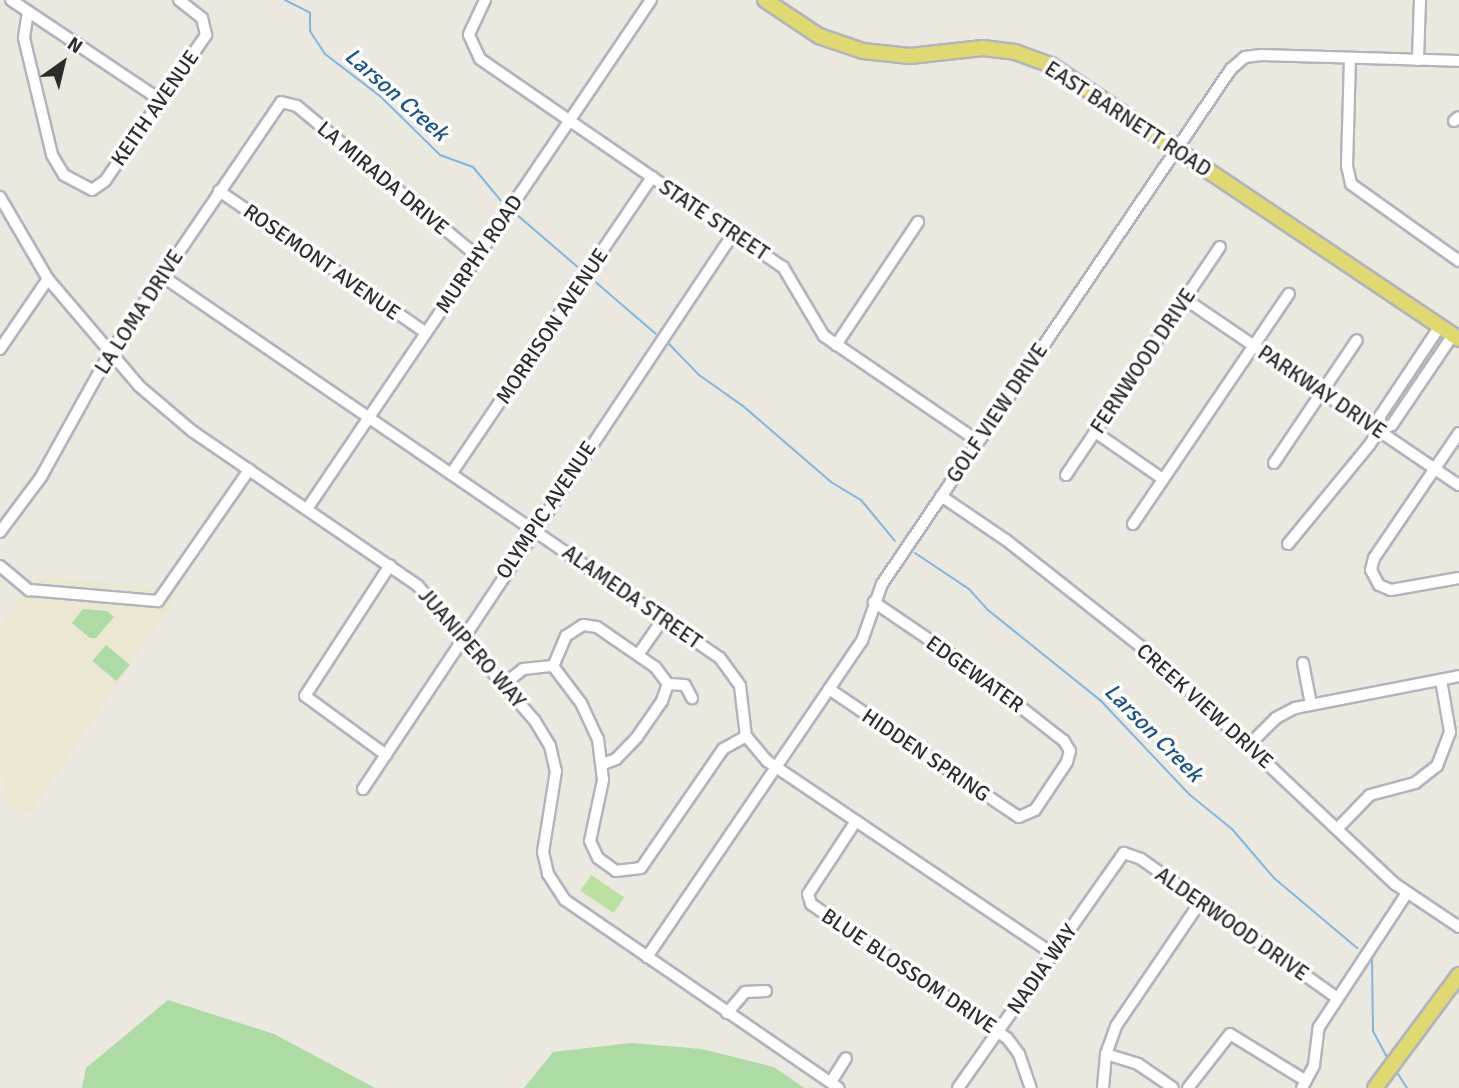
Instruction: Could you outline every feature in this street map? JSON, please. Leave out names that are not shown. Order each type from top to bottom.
[{"type":"main road","name":"EAST BARNETT ROAD","points":[[765,0],[819,36],[863,51],[910,56],[983,48],[1033,58],[1061,71],[1451,333]]},
{"type":"main road","points":[[1375,1088],[1388,1081],[1459,975]]},
{"type":"street","points":[[11,0],[159,99]]},
{"type":"street","name":"KEITH AVENUE","points":[[28,12],[24,38],[52,155],[76,185],[99,187],[208,29],[179,0]]},
{"type":"street","name":"STATE STREET","points":[[485,0],[470,26],[473,52],[783,268],[818,330],[978,441]]},
{"type":"street","name":"MURPHY ROAD","points":[[307,509],[651,0]]},
{"type":"street","points":[[1418,60],[1420,0]]},
{"type":"street","name":"GOLF VIEW DRIVE","points":[[647,957],[867,633],[874,602],[978,441],[1238,61],[1261,55],[1459,61]]},
{"type":"street","points":[[1350,58],[1347,166],[1351,184],[1459,261]]},
{"type":"street","name":"LA LOMA DRIVE","points":[[0,532],[41,477],[108,356],[274,108],[288,100]]},
{"type":"street","name":"LA MIRADA DRIVE","points":[[288,100],[478,257]]},
{"type":"street","name":"MORRISON AVENUE","points":[[451,474],[652,177]]},
{"type":"street","name":"ROSEMONT AVENUE","points":[[219,191],[426,333]]},
{"type":"street","name":"JUANIPERO WAY","points":[[0,197],[48,279],[108,356],[166,410],[418,586],[544,733],[554,758],[555,785],[542,843],[548,874],[568,903],[835,1085]]},
{"type":"street","points":[[836,345],[918,222]]},
{"type":"street","name":"OLYMPIC AVENUE","points":[[363,789],[533,529],[733,234]]},
{"type":"street","name":"FERNWOOD DRIVE","points":[[1066,475],[1220,247]]},
{"type":"street","name":"ALAMEDA STREET","points":[[162,276],[533,529],[728,666],[740,686],[746,737]]},
{"type":"street","points":[[0,349],[48,279]]},
{"type":"street","points":[[1133,524],[1289,294]]},
{"type":"street","name":"PARKWAY DRIVE","points":[[1185,299],[1459,485]]},
{"type":"street","points":[[1288,544],[1379,431],[1380,416],[1451,333]]},
{"type":"street","points":[[1274,463],[1357,341]]},
{"type":"street","points":[[1095,432],[1163,479]]},
{"type":"street","points":[[1459,433],[1374,558],[1372,576],[1379,585],[1391,590],[1459,578]]},
{"type":"street","points":[[0,566],[29,590],[158,601],[164,597],[249,470]]},
{"type":"street","name":"CREEK VIEW DRIVE","points":[[942,496],[1006,540],[1154,657],[1407,893],[1459,927]]},
{"type":"street","points":[[386,755],[305,696],[390,565]]},
{"type":"street","name":"EDGEWATER","points":[[874,602],[974,670],[1064,741],[1070,751],[1035,810],[1024,817]]},
{"type":"street","points":[[638,655],[663,619]]},
{"type":"street","points":[[553,666],[566,636],[583,625],[597,627],[662,672],[667,684],[662,701],[637,737],[616,759],[603,764]]},
{"type":"street","points":[[1303,663],[1311,704]]},
{"type":"street","points":[[504,684],[523,669],[553,666]]},
{"type":"street","points":[[553,666],[589,716],[603,764],[602,797],[590,841],[598,858],[616,870],[630,873],[646,863],[723,749],[746,737],[776,767],[1052,953]]},
{"type":"street","points":[[1250,745],[1284,712],[1311,704],[1459,677]]},
{"type":"street","points":[[1337,829],[1370,795],[1415,783],[1437,766],[1450,733],[1441,680]]},
{"type":"street","points":[[667,684],[685,685],[692,698]]},
{"type":"street","name":"HIDDEN SPRING","points":[[829,689],[1024,817]]},
{"type":"street","name":"BLUE BLOSSOM DRIVE","points":[[856,821],[808,894],[811,904],[999,1031],[1019,1054],[1031,1088]]},
{"type":"street","name":"NADIA WAY","points":[[958,1088],[1115,862],[1127,853]]},
{"type":"street","name":"ALDERWOOD DRIVE","points":[[1127,853],[1336,997]]},
{"type":"street","points":[[1188,1088],[1230,1034],[1304,1085],[1314,1065],[1319,1027],[1336,997],[1407,893]]},
{"type":"street","points":[[1103,1088],[1106,1054],[1116,1026],[1200,901]]},
{"type":"street","points":[[727,1013],[745,992],[766,991]]},
{"type":"street","points":[[1106,1054],[1138,1064],[1173,1088]]},
{"type":"street","points":[[835,1085],[846,1058]]},
{"type":"shaded area","points":[[36,575],[159,588],[176,597],[31,813],[8,804],[0,769],[0,627]]},
{"type":"green space","points":[[83,609],[107,611],[114,617],[96,638],[90,638],[72,623]]},
{"type":"green space","points":[[106,645],[130,665],[116,681],[93,661]]},
{"type":"green space","points":[[591,875],[624,897],[614,913],[580,891]]},
{"type":"green space","points":[[168,1000],[274,1034],[375,1088],[82,1088],[86,1068]]},
{"type":"green space","points":[[631,1043],[702,1049],[774,1067],[804,1088],[524,1088],[553,1052]]},
{"type":"waterway","name":"Larson Creek","points":[[285,0],[310,13],[310,31],[325,54],[380,96],[440,155],[473,167],[502,202]]},
{"type":"waterway","name":"Larson Creek","points":[[516,214],[580,269]]},
{"type":"waterway","name":"Larson Creek","points":[[592,279],[656,334]]},
{"type":"waterway","name":"Larson Creek","points":[[669,344],[699,375],[743,406],[831,482],[861,500],[895,541]]},
{"type":"waterway","name":"Larson Creek","points":[[915,553],[969,589],[988,610],[1101,701],[1190,795],[1232,829],[1274,878],[1357,948]]},
{"type":"waterway","name":"Larson Creek","points":[[1372,959],[1373,1031],[1389,1061]]},
{"type":"waterway","name":"Larson Creek","points":[[1396,1071],[1407,1088]]}]
